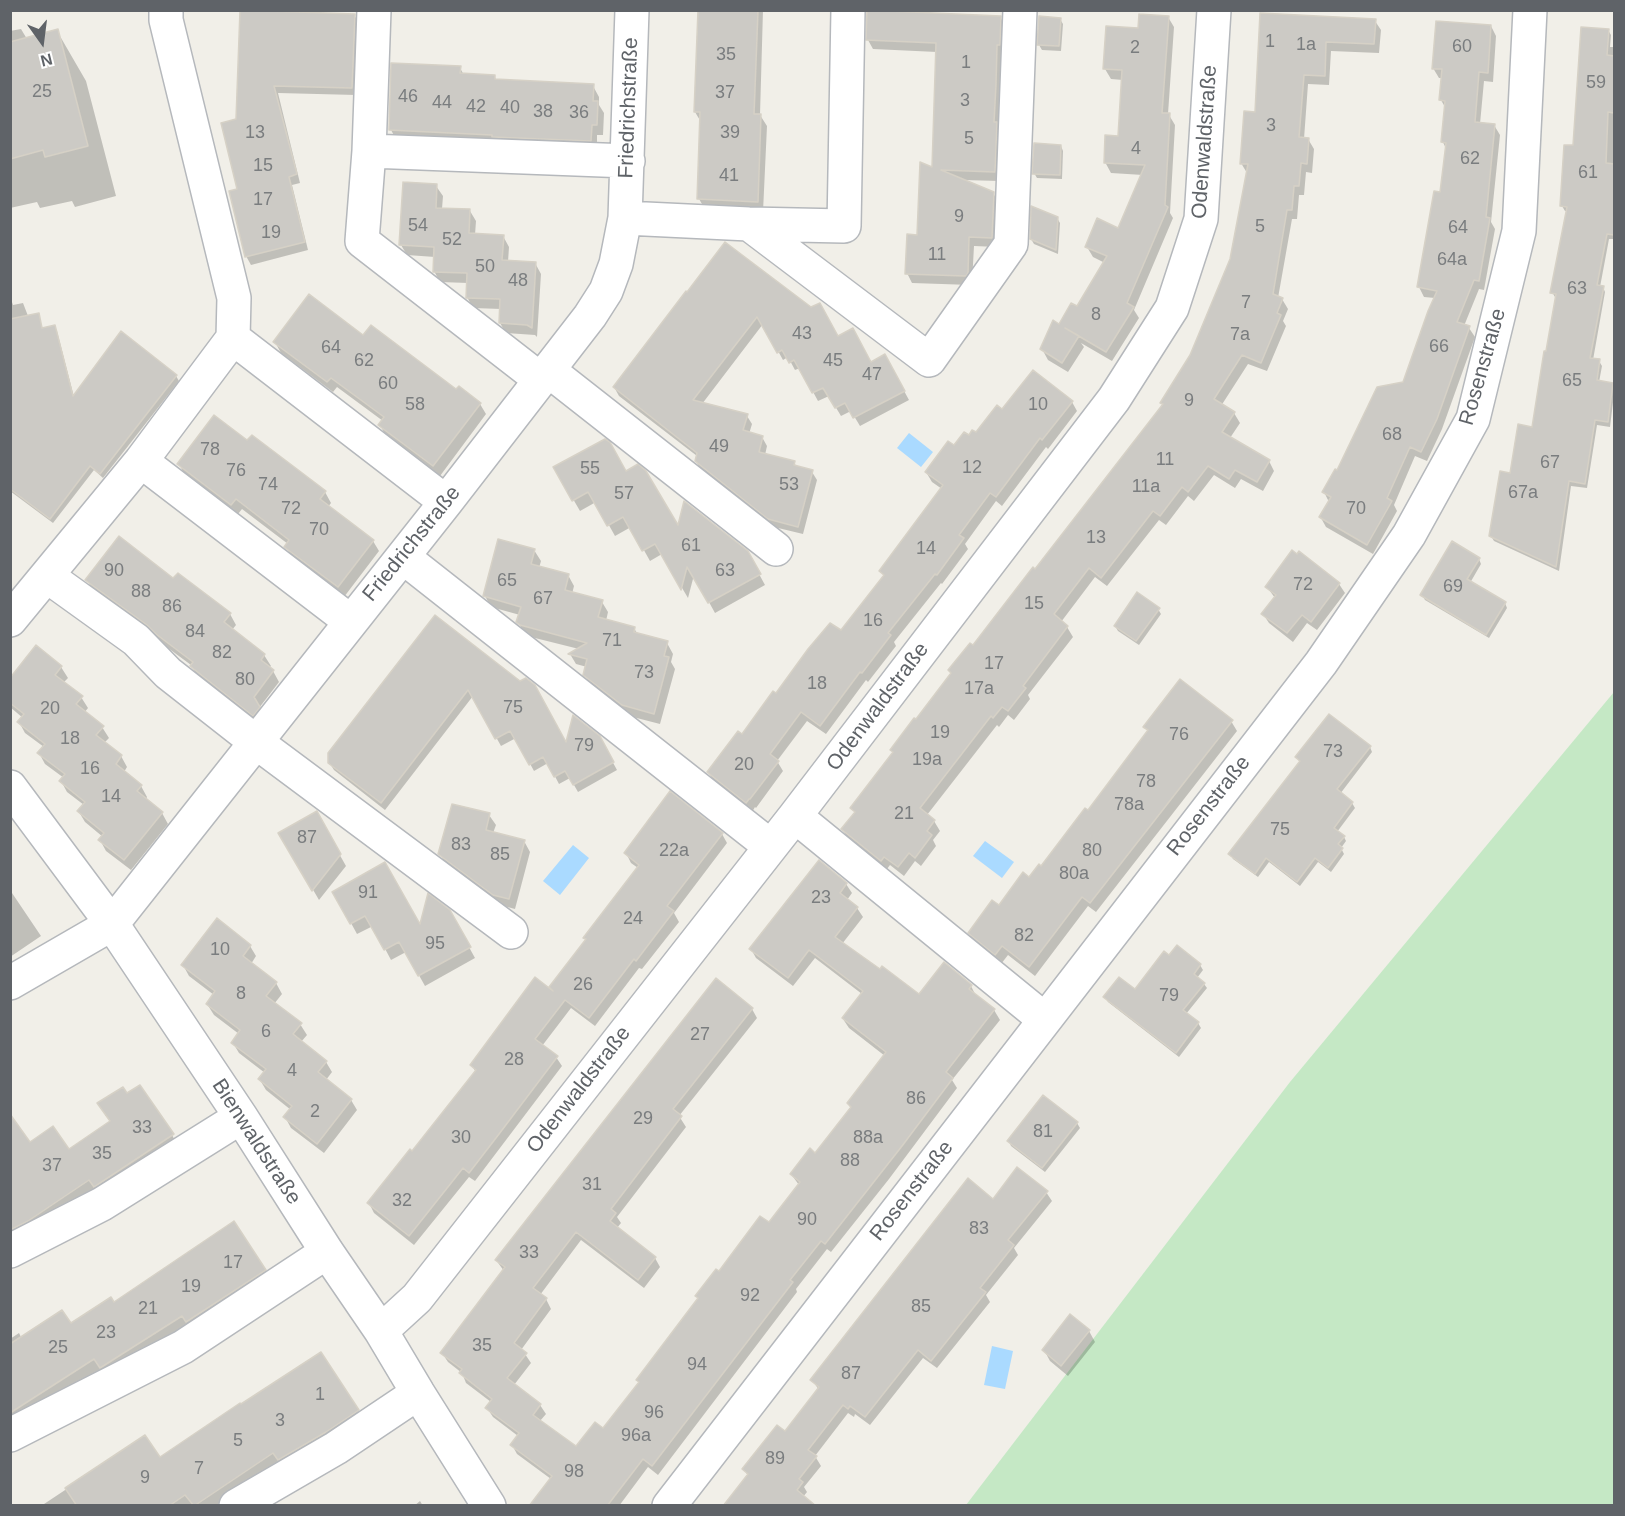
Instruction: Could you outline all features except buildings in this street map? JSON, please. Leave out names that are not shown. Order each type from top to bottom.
[{"type":"street","points":[[10,620],[141,461],[233,338],[234,298],[166,20],[166,10]]},
{"type":"street","points":[[374,10],[369,152],[362,241],[776,549]]},
{"type":"street","name":"Friedrichstraße","points":[[10,983],[112,924],[403,557],[590,316],[606,291],[616,264],[625,218],[633,10]]},
{"type":"street","points":[[625,218],[844,226],[848,10]]},
{"type":"street","points":[[749,224],[929,360],[1011,244],[1020,10]]},
{"type":"street","name":"Odenwaldstraße","points":[[381,1330],[417,1298],[795,816],[1114,399],[1172,308],[1202,219],[1214,10]]},
{"type":"street","name":"Rosenstraße","points":[[669,1506],[1321,663],[1409,535],[1473,419],[1519,231],[1530,10]]},
{"type":"street","points":[[369,152],[628,161]]},
{"type":"street","points":[[233,338],[446,502]]},
{"type":"street","points":[[141,461],[350,621]]},
{"type":"street","points":[[403,557],[770,846]]},
{"type":"street","points":[[47,576],[136,640],[168,673],[256,742],[511,932]]},
{"type":"street","name":"Bienwaldstraße","points":[[10,787],[112,924],[327,1252],[381,1330],[489,1506]]},
{"type":"street","points":[[795,816],[1044,1019]]},
{"type":"street","points":[[10,1251],[102,1204],[241,1118]]},
{"type":"street","points":[[10,1436],[183,1347],[327,1252]]},
{"type":"street","points":[[236,1506],[336,1448],[418,1393]]},
{"type":"green space","points":[[1614,692],[1614,1505],[966,1505],[1290,1082]]},
{"type":"water","points":[[909,433],[933,452],[921,467],[897,448]]},
{"type":"water","points":[[985,841],[1014,862],[1002,878],[973,856]]},
{"type":"water","points":[[573,845],[589,858],[560,895],[543,881]]},
{"type":"water","points":[[992,1346],[1013,1351],[1005,1389],[984,1385]]}]
